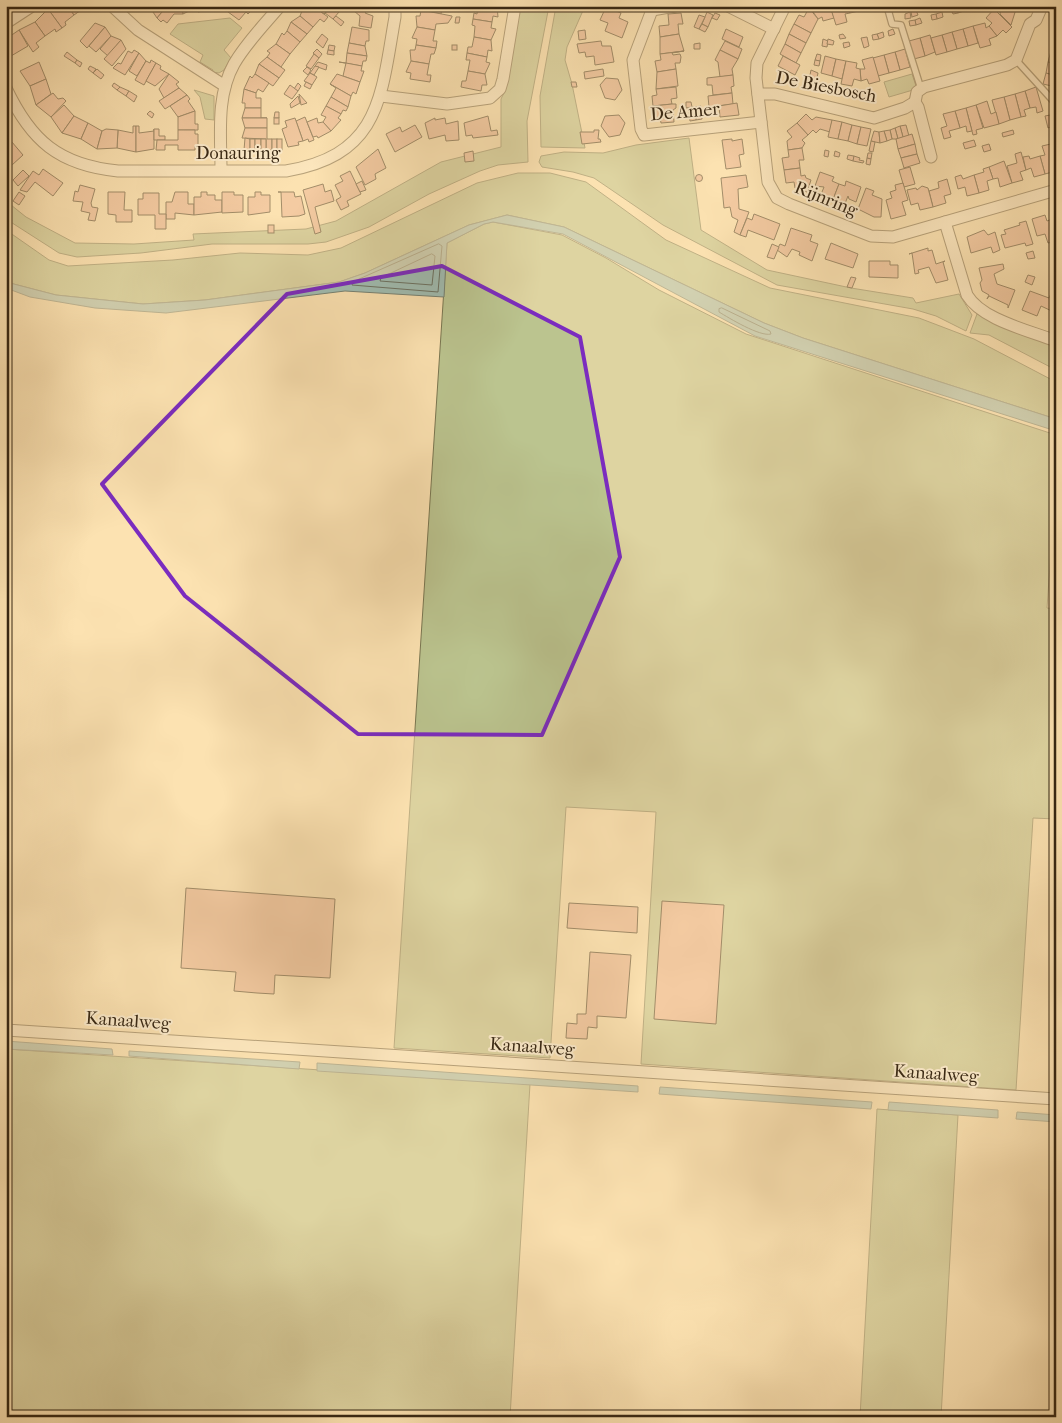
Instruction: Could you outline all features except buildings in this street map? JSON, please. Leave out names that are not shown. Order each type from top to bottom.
[{"type":"street","points":[[6,23],[32,6]]},
{"type":"street","points":[[112,6],[138,30],[225,86]]},
{"type":"street","points":[[221,170],[221,112],[225,86],[234,65],[244,49],[280,6]]},
{"type":"street","name":"Donauring","points":[[6,88],[25,124],[40,140],[72,161],[96,169],[118,171],[286,171],[307,168],[333,157],[361,134],[372,118],[381,96],[395,17],[395,6]]},
{"type":"street","points":[[381,96],[447,104],[490,98],[500,89],[503,79],[515,6]]},
{"type":"street","name":"De Amer","points":[[676,6],[652,10],[634,54],[641,129],[644,135],[761,122]]},
{"type":"street","points":[[728,6],[774,29]]},
{"type":"street","name":"Rijnring","points":[[785,6],[757,64],[758,94],[768,182],[777,198],[872,236],[883,237],[946,222],[1056,190]]},
{"type":"street","points":[[931,157],[915,102],[917,92],[921,89],[1007,65],[1016,60],[1030,24],[1036,20],[1042,6]]},
{"type":"street","name":"De Biesbosch","points":[[758,94],[775,94],[874,118],[905,108],[915,102]]},
{"type":"street","points":[[946,222],[966,295],[972,304],[987,314],[1056,341]]},
{"type":"street","name":"Kanaalweg","points":[[6,1030],[1056,1100]]},
{"type":"lane","points":[[887,6],[892,24],[901,25],[921,89]]},
{"type":"lane","points":[[1016,60],[1056,104]]},
{"type":"highlighted area","points":[[442,266],[580,337],[620,557],[542,735],[358,734],[185,596],[102,484],[287,294]]},
{"type":"green space","points":[[519,6],[549,6],[527,121],[528,162],[498,165],[480,171],[429,194],[369,227],[326,242],[308,244],[212,244],[141,253],[77,257],[59,253],[6,219],[6,201],[26,217],[75,243],[134,244],[194,240],[193,234],[306,229],[336,221],[441,162],[501,147],[501,99],[505,91]]},
{"type":"green space","points":[[556,6],[585,6],[567,47],[565,60],[572,84],[585,148],[541,147],[540,96]]},
{"type":"green space","points":[[230,18],[242,28],[224,50],[231,58],[224,70],[219,73],[212,72],[213,70],[200,62],[203,55],[170,34],[178,24]]},
{"type":"green space","points":[[912,74],[916,86],[913,90],[889,97],[884,82]]},
{"type":"green space","points":[[194,90],[214,96],[214,120],[205,119],[200,97]]},
{"type":"green space","points":[[689,138],[701,230],[767,270],[851,288],[913,298],[916,303],[959,294],[972,315],[966,331],[936,316],[913,309],[777,285],[663,225],[594,178],[573,172],[542,167],[539,162],[541,156],[564,152],[603,153],[636,145]]},
{"type":"green space","points":[[518,173],[550,173],[586,182],[666,240],[770,288],[919,318],[974,339],[1056,382],[1056,419],[803,338],[764,323],[564,227],[507,215],[469,225],[365,273],[339,282],[205,300],[143,304],[56,295],[6,282],[6,230],[49,260],[68,266],[173,260],[240,253],[308,255],[341,248],[477,183]]},
{"type":"green space","points":[[493,222],[562,235],[606,258],[659,290],[746,334],[1056,435],[1056,478],[1047,608],[1056,609],[1056,819],[1033,818],[1016,1090],[641,1064],[656,812],[566,807],[550,1058],[394,1048],[447,243],[484,224]]},
{"type":"green space","points":[[977,314],[1056,346],[1056,370],[989,335],[970,333]]},
{"type":"green space","points":[[6,1049],[530,1084],[510,1417],[6,1417]]},
{"type":"green space","points":[[877,1109],[958,1115],[941,1417],[860,1417]]},
{"type":"water","points":[[507,215],[564,227],[764,323],[803,338],[1056,419],[1056,431],[755,336],[563,234],[493,222],[484,224],[447,243],[444,297],[345,291],[166,313],[95,308],[30,297],[6,288],[6,282],[56,295],[143,304],[205,300],[339,282],[365,273],[469,225]]},
{"type":"water","points":[[6,1041],[112,1049],[113,1055],[6,1049]]},
{"type":"water","points":[[129,1051],[300,1062],[299,1069],[129,1056]]},
{"type":"water","points":[[317,1063],[638,1086],[638,1092],[317,1071]]},
{"type":"water","points":[[660,1087],[872,1102],[871,1109],[659,1094]]},
{"type":"water","points":[[889,1102],[998,1110],[998,1118],[888,1110]]},
{"type":"water","points":[[1017,1112],[1056,1115],[1056,1122],[1016,1119]]}]
